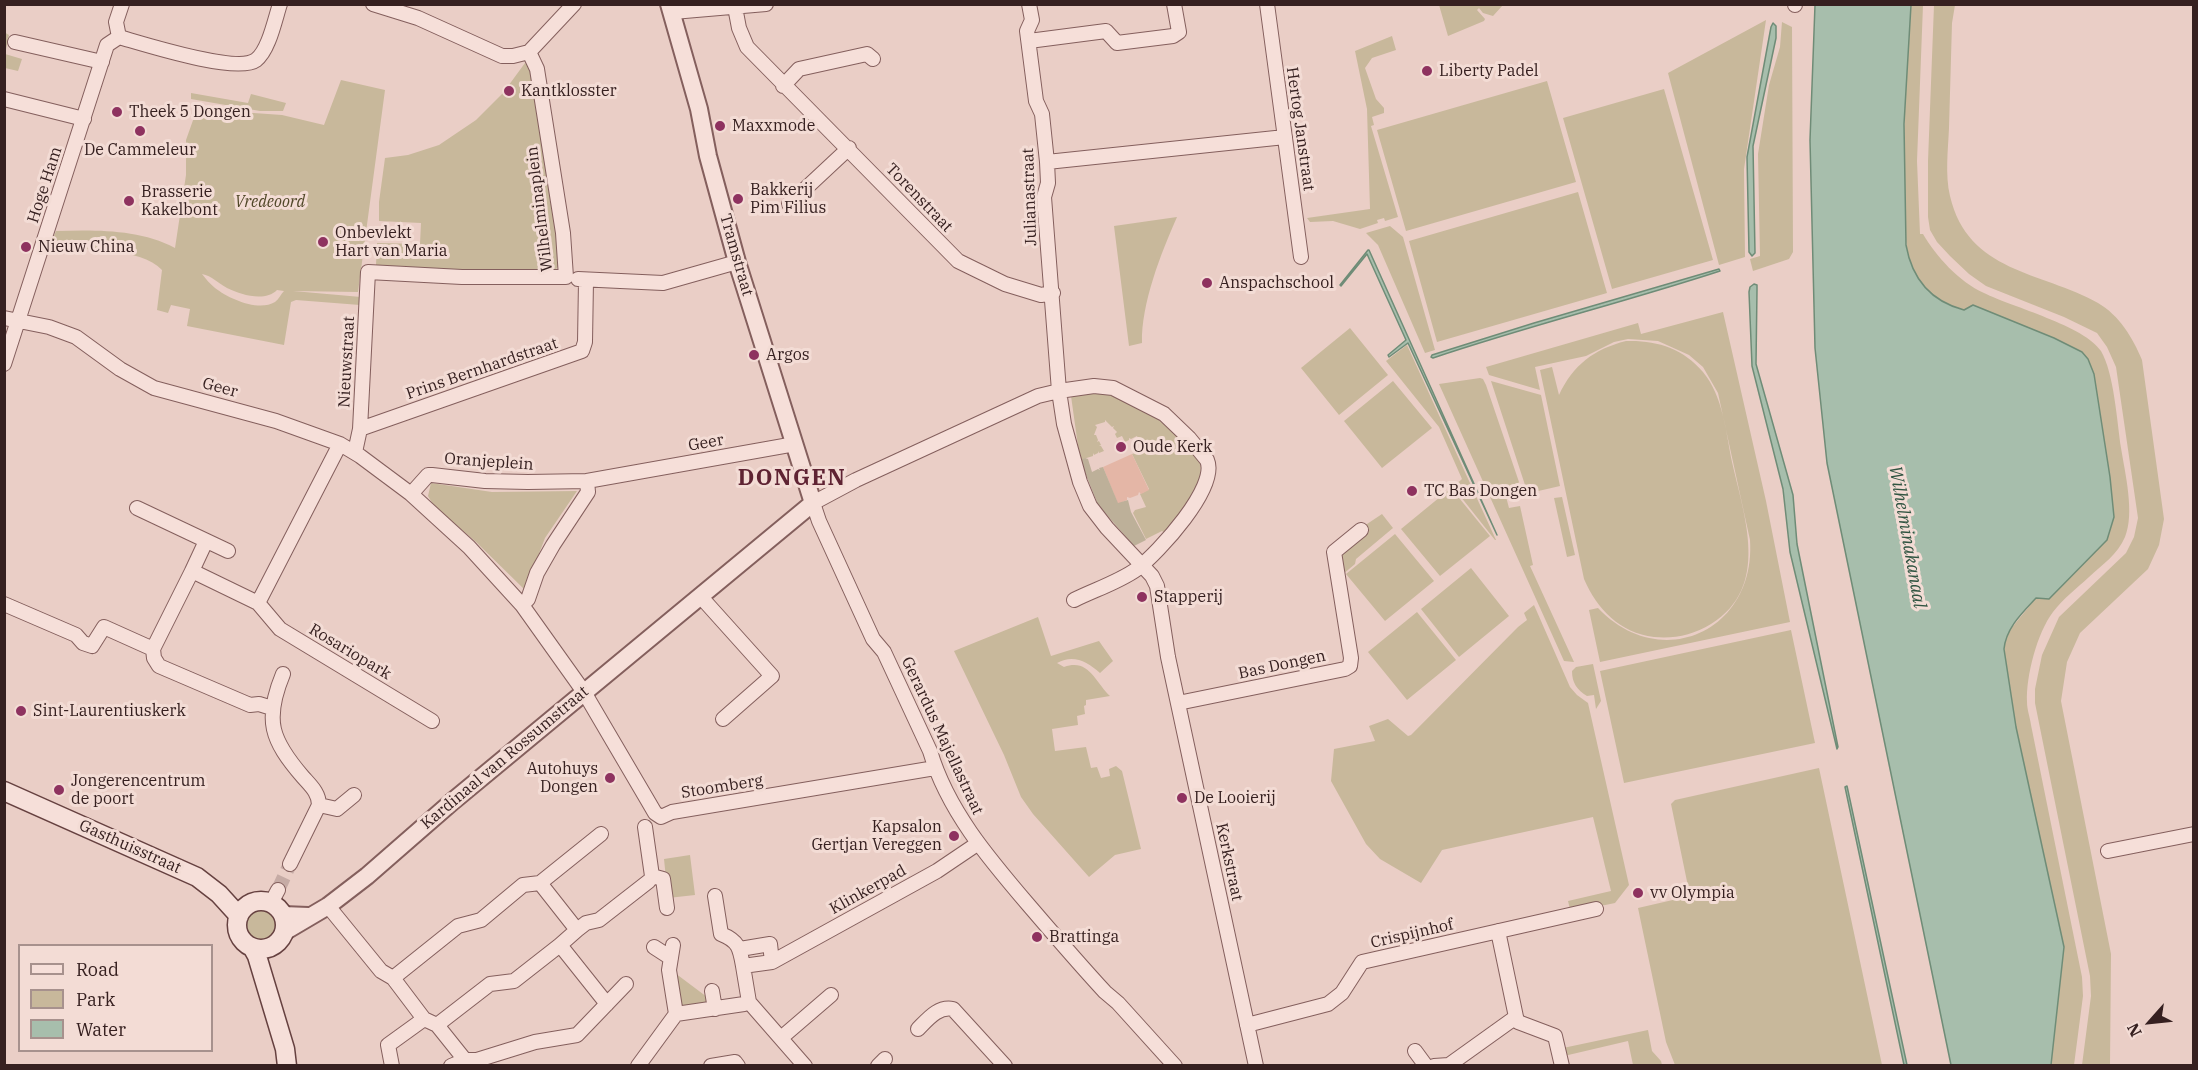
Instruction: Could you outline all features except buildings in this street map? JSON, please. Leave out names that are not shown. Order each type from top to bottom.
[{"type":"main road","name":"Gasthuisstraat","points":[[4,791],[197,877],[244,910]]},
{"type":"main road","points":[[256,902],[279,910],[279,941],[261,947],[245,942],[239,934],[237,925],[244,910],[256,902]]},
{"type":"main road","points":[[261,947],[267,990],[288,1060]]},
{"type":"street","points":[[122,4],[116,22],[119,38],[186,56],[237,64],[247,64],[256,60],[264,51],[280,4]]},
{"type":"street","points":[[373,4],[410,10],[502,56],[529,52],[574,4]]},
{"type":"street","points":[[671,8],[766,4]]},
{"type":"street","name":"Julianastraat","points":[[1029,4],[1032,20],[1027,31],[1036,101],[1042,114],[1047,162],[1048,183],[1044,196],[1059,390]]},
{"type":"street","points":[[1029,41],[1106,31],[1117,44],[1173,36],[1179,32],[1174,4]]},
{"type":"street","name":"Hertog Janstraat","points":[[1267,4],[1301,257]]},
{"type":"street","name":"Torenstraat","points":[[735,6],[739,28],[747,47],[958,261],[1005,284],[1041,295],[1053,293]]},
{"type":"street","name":"Tramstraat","points":[[671,8],[737,262],[813,503]]},
{"type":"street","name":"Hoge Ham","points":[[4,364],[12,319],[84,119],[107,45],[119,38]]},
{"type":"street","points":[[15,42],[102,62]]},
{"type":"street","name":"Wilhelminaplein","points":[[368,272],[462,277],[566,277],[562,233],[537,69],[529,52]]},
{"type":"street","points":[[783,86],[799,69],[867,54],[873,59]]},
{"type":"street","points":[[4,99],[84,119]]},
{"type":"street","points":[[1047,162],[1285,137]]},
{"type":"street","points":[[789,204],[849,148]]},
{"type":"street","points":[[566,277],[586,281],[663,283],[737,262]]},
{"type":"street","name":"Nieuwstraat","points":[[355,452],[360,429],[368,272]]},
{"type":"street","name":"Prins Bernhardstraat","points":[[360,429],[582,351],[585,342],[586,281]]},
{"type":"street","name":"Geer","points":[[12,319],[55,328],[76,337],[120,369],[154,388],[276,422],[340,444],[355,452],[411,494]]},
{"type":"street","points":[[1059,390],[1104,386],[1132,396],[1168,416],[1207,459],[1210,466],[1202,491],[1167,542],[1136,570],[1074,600]]},
{"type":"street","name":"Kardinaal van Rossumstraat","points":[[279,910],[308,916],[328,906],[367,876],[453,801],[813,503],[952,435],[1038,396],[1059,390]]},
{"type":"street","name":"Kerkstraat","points":[[1059,390],[1064,424],[1080,482],[1090,506],[1107,528],[1142,564],[1157,586],[1178,703],[1256,1065]]},
{"type":"street","points":[[258,603],[340,444]]},
{"type":"street","name":"Geer","points":[[587,481],[795,444]]},
{"type":"street","name":"Oranjeplein","points":[[411,494],[428,475],[485,481],[587,481]]},
{"type":"street","points":[[522,605],[528,599],[537,573],[553,545],[588,492],[587,481]]},
{"type":"street","points":[[411,494],[469,547],[522,605],[584,692]]},
{"type":"street","name":"Gerardus Majellastraat","points":[[813,503],[873,639],[884,652],[930,751],[935,768],[958,814],[977,844],[1105,992],[1175,1065]]},
{"type":"street","points":[[137,508],[228,551]]},
{"type":"street","name":"Bas Dongen","points":[[1178,703],[1345,669],[1350,666],[1351,658],[1334,552],[1361,530]]},
{"type":"street","points":[[206,541],[153,649],[154,658],[159,666],[250,705],[259,704],[272,708]]},
{"type":"street","name":"Rosariopark","points":[[192,571],[258,603],[280,629],[432,721]]},
{"type":"street","points":[[701,597],[772,676],[723,719]]},
{"type":"street","points":[[4,604],[76,635],[88,645],[92,646],[96,643],[104,627],[153,649]]},
{"type":"street","points":[[283,674],[272,708],[274,731],[289,761],[319,797],[319,805],[290,864]]},
{"type":"street","name":"Stoomberg","points":[[584,692],[655,813],[661,817],[672,812],[935,768]]},
{"type":"street","points":[[319,805],[337,809],[354,795]]},
{"type":"street","points":[[645,827],[652,876],[656,880],[667,908]]},
{"type":"street","points":[[393,978],[458,926],[481,920],[523,885],[540,883],[601,834]]},
{"type":"street","points":[[2108,851],[2193,834]]},
{"type":"street","name":"Klinkerpad","points":[[743,966],[772,962],[937,871],[977,844]]},
{"type":"street","points":[[392,1065],[388,1045],[431,1022],[490,984],[514,981],[586,922],[599,920],[656,880]]},
{"type":"street","points":[[540,883],[577,930]]},
{"type":"street","points":[[715,896],[721,934],[731,938],[740,949],[749,1002],[805,1065]]},
{"type":"street","points":[[328,906],[381,971],[393,978],[465,1060]]},
{"type":"street","name":"Crispijnhof","points":[[1247,1025],[1328,1004],[1342,993],[1362,962],[1596,909]]},
{"type":"street","points":[[1498,931],[1518,1022],[1555,1036],[1562,1065]]},
{"type":"street","points":[[740,949],[770,944],[772,962]]},
{"type":"street","points":[[560,945],[607,1004]]},
{"type":"street","points":[[638,1065],[676,1014],[669,970],[672,951],[654,947]]},
{"type":"street","points":[[451,1065],[465,1060],[477,1060],[535,1042],[577,1035],[626,984]]},
{"type":"street","points":[[712,991],[715,1009]]},
{"type":"street","points":[[781,1038],[831,995]]},
{"type":"street","points":[[676,1014],[749,1002]]},
{"type":"street","points":[[918,1029],[939,1010],[946,1008],[953,1010],[1005,1065]]},
{"type":"street","points":[[1434,1065],[1449,1065],[1516,1017]]},
{"type":"street","points":[[1415,1051],[1426,1065]]},
{"type":"street","points":[[711,1065],[735,1062],[738,1065]]},
{"type":"green space","points":[[1439,4],[1503,5],[1493,16],[1483,13],[1479,8],[1477,10],[1485,19],[1484,21],[1448,36]]},
{"type":"green space","points":[[1911,5],[1923,5],[1917,161],[1920,234],[1923,234],[1949,268],[1975,288],[2080,333],[2101,351],[2109,372],[2127,481],[2129,516],[2125,537],[2114,554],[2053,612],[2037,643],[2028,680],[2028,711],[2082,977],[2083,996],[2074,1065],[2051,1065],[2064,947],[2016,727],[2004,649],[2005,636],[2036,598],[2049,599],[2107,540],[2054,338],[1973,305],[1964,310],[1949,305],[1923,286],[1911,265],[1906,240],[1904,156]]},
{"type":"green space","points":[[1934,5],[1955,5],[1952,23],[1947,171],[1948,188],[1959,221],[1973,241],[1990,255],[2009,266],[2076,292],[2106,308],[2124,328],[2142,360],[2164,519],[2159,545],[2148,569],[2080,633],[2067,662],[2061,701],[2111,954],[2110,1065],[2082,1065],[2091,996],[2090,976],[2035,703],[2035,689],[2042,655],[2059,617],[2126,553],[2134,537],[2138,518],[2116,367],[2107,347],[2097,333],[2064,317],[1986,286],[1950,256],[1930,230],[1928,161]]},
{"type":"green space","points":[[1766,20],[1744,169],[1745,257],[1719,265],[1668,73]]},
{"type":"green space","points":[[1782,22],[1792,27],[1793,252],[1789,259],[1753,271],[1750,259],[1760,256],[1758,154],[1769,85],[1780,47]]},
{"type":"green space","points":[[4,32],[9,35],[5,54],[22,59],[18,71],[5,68]]},
{"type":"green space","points":[[1392,36],[1396,50],[1372,58],[1365,68],[1376,99],[1384,108],[1384,113],[1372,117],[1374,125],[1371,126],[1398,217],[1385,221],[1384,218],[1377,220],[1378,223],[1360,229],[1333,221],[1310,222],[1307,218],[1370,209],[1367,109],[1355,51]]},
{"type":"green space","points":[[525,63],[532,68],[560,263],[555,271],[378,267],[376,265],[377,243],[420,244],[421,223],[379,221],[379,202],[385,158],[408,155],[439,145],[476,120],[503,93]]},
{"type":"green space","name":"Vredeoord","points":[[341,80],[385,90],[358,292],[293,291],[361,297],[360,305],[296,300],[291,302],[284,345],[187,326],[190,309],[171,305],[168,313],[157,310],[162,270],[152,262],[140,257],[92,249],[49,248],[56,231],[86,231],[132,234],[175,248],[186,175],[186,140],[197,109],[282,115],[324,125]],"holes":[[[202,274],[227,288],[246,295],[266,296],[277,290],[284,291],[275,302],[261,306],[253,305],[221,292]]]},
{"type":"green space","points":[[1547,81],[1576,182],[1406,231],[1377,130]]},
{"type":"green space","points":[[1664,89],[1713,260],[1612,289],[1563,118]]},
{"type":"green space","points":[[191,93],[248,103],[251,94],[286,103],[283,111],[260,111],[191,99]]},
{"type":"green space","points":[[1578,192],[1607,293],[1437,342],[1409,241]]},
{"type":"green space","points":[[1177,217],[1148,295],[1142,343],[1129,346],[1114,226]]},
{"type":"green space","points":[[1390,226],[1403,237],[1435,350],[1425,353],[1378,245],[1366,233]]},
{"type":"green space","points":[[1723,312],[1766,501],[1790,622],[1600,662],[1589,610],[1598,608],[1623,628],[1649,638],[1675,639],[1700,633],[1721,619],[1738,598],[1748,572],[1750,540],[1718,393],[1703,367],[1689,355],[1658,341],[1628,339],[1614,342],[1586,356],[1535,367],[1540,390],[1489,375],[1486,367],[1638,323],[1641,334]]},
{"type":"green space","points":[[1350,328],[1388,375],[1339,415],[1301,368]]},
{"type":"green space","points":[[1626,341],[1648,342],[1678,351],[1703,372],[1719,403],[1742,505],[1748,549],[1747,571],[1741,591],[1730,609],[1711,624],[1683,635],[1654,637],[1642,635],[1620,625],[1603,609],[1589,590],[1584,579],[1540,370],[1552,367],[1559,395],[1571,375],[1586,360],[1604,349]]},
{"type":"green space","points":[[1407,345],[1496,540],[1453,487],[1462,479],[1439,427],[1386,361]]},
{"type":"green space","points":[[1480,378],[1486,385],[1519,482],[1517,485],[1504,489],[1509,508],[1520,506],[1533,565],[1530,566],[1574,662],[1564,661],[1439,384]]},
{"type":"green space","points":[[1393,381],[1432,428],[1382,468],[1344,421]]},
{"type":"green space","points":[[1491,381],[1541,395],[1560,486],[1534,492],[1525,485]]},
{"type":"green space","points":[[1088,392],[1119,395],[1158,413],[1200,461],[1201,471],[1196,490],[1170,536],[1162,531],[1146,539],[1133,513],[1135,510],[1146,507],[1140,494],[1149,489],[1132,454],[1143,450],[1137,436],[1125,442],[1122,436],[1117,438],[1114,426],[1112,427],[1105,420],[1095,425],[1097,427],[1094,435],[1104,451],[1099,453],[1098,451],[1094,455],[1093,453],[1093,456],[1080,460],[1071,396]]},
{"type":"green space","points":[[431,483],[492,492],[577,491],[545,538],[525,590],[476,542],[434,506],[428,496]]},
{"type":"green space","points":[[1451,488],[1490,536],[1440,576],[1401,529]]},
{"type":"green space","points":[[1562,497],[1575,555],[1567,557],[1554,498]]},
{"type":"green space","points":[[1382,514],[1393,528],[1356,559],[1355,564],[1342,575],[1339,552],[1364,526]]},
{"type":"green space","points":[[1395,534],[1434,581],[1385,621],[1346,574]]},
{"type":"green space","points":[[1471,568],[1509,616],[1459,657],[1421,609]]},
{"type":"green space","points":[[1534,605],[1570,687],[1588,703],[1629,885],[1615,903],[1586,909],[1570,909],[1568,901],[1611,891],[1593,817],[1442,850],[1421,883],[1380,859],[1366,844],[1331,781],[1334,749],[1375,741],[1369,726],[1388,719],[1408,736],[1411,735],[1527,620],[1524,613]]},
{"type":"green space","points":[[1417,612],[1456,660],[1407,700],[1368,652]]},
{"type":"green space","points":[[1038,617],[1051,656],[1099,641],[1113,661],[1100,673],[1080,660],[1069,659],[1057,663],[1064,667],[1073,665],[1086,669],[1110,696],[1086,700],[1085,714],[1077,716],[1078,725],[1052,729],[1055,751],[1086,747],[1091,768],[1097,767],[1101,778],[1110,776],[1109,769],[1116,766],[1122,771],[1141,849],[1115,855],[1089,877],[1033,814],[1021,797],[1004,755],[954,651]]},
{"type":"green space","points":[[1791,630],[1815,743],[1624,783],[1600,671]]},
{"type":"green space","points":[[1593,664],[1601,701],[1596,709],[1594,695],[1587,696],[1580,691],[1572,675],[1576,667]]},
{"type":"green space","points":[[1819,768],[1882,1065],[1675,1065],[1666,1042],[1638,908],[1690,896],[1671,804],[1675,800]]},
{"type":"green space","points":[[690,855],[695,895],[668,898],[664,859]]},
{"type":"green space","points":[[261,911],[271,915],[275,925],[271,935],[261,939],[251,935],[247,925],[251,915]]},
{"type":"green space","points":[[675,973],[711,1000],[712,1006],[679,1010]]},
{"type":"green space","points":[[1648,1030],[1652,1051],[1662,1065],[1633,1065],[1628,1041],[1564,1056],[1563,1048]]},
{"type":"sand","points":[[1132,454],[1149,490],[1141,494],[1139,492],[1138,495],[1130,498],[1127,497],[1127,500],[1118,504],[1103,467]]},
{"type":"shaded area","points":[[1088,459],[1092,472],[1103,467],[1118,503],[1128,500],[1131,512],[1146,540],[1134,546],[1098,505],[1080,460]]},
{"type":"water","name":"Wilhelminakanaal","points":[[1815,5],[1911,5],[1904,124],[1906,245],[1918,278],[1932,294],[1952,306],[1964,310],[1973,305],[2082,352],[2088,359],[2094,374],[2114,517],[2107,540],[2049,599],[2036,598],[2011,628],[2004,649],[2016,727],[2064,947],[2051,1065],[1951,1065],[1827,463],[1815,348],[1810,140]]},
{"type":"water","points":[[1773,23],[1776,26],[1776,38],[1753,146],[1755,253],[1752,256],[1749,252],[1747,157]]},
{"type":"water","points":[[1368,250],[1497,535],[1408,343],[1389,357],[1388,355],[1406,340],[1367,254],[1340,285]]},
{"type":"water","points":[[1719,269],[1720,271],[1431,357],[1534,323]]},
{"type":"water","points":[[1757,285],[1756,364],[1793,495],[1797,544],[1837,749],[1790,552],[1783,489],[1752,366],[1749,292],[1750,287]]},
{"type":"water","points":[[1847,786],[1907,1065],[1904,1065],[1845,787]]},
{"type":"tunnel","points":[[278,890],[290,864]]},
{"type":"place","name":"Liberty Padel","points":[[1427,71]]},
{"type":"place","name":"Kantklosster","points":[[509,91]]},
{"type":"place","name":"Theek 5 Dongen","points":[[117,112]]},
{"type":"place","name":"Maxxmode","points":[[720,126]]},
{"type":"place","name":"De Cammeleur","points":[[140,131]]},
{"type":"place","name":"Bakkerij Pim Filius","points":[[738,199]]},
{"type":"place","name":"Brasserie Kakelbont","points":[[129,201]]},
{"type":"place","name":"Onbevlekt Hart van Maria","points":[[323,242]]},
{"type":"place","name":"Nieuw China","points":[[26,247]]},
{"type":"place","name":"Anspachschool","points":[[1207,283]]},
{"type":"place","name":"Argos","points":[[754,355]]},
{"type":"place","name":"Oude Kerk","points":[[1121,447]]},
{"type":"place","name":"TC Bas Dongen","points":[[1412,491]]},
{"type":"place","name":"Stapperij","points":[[1142,597]]},
{"type":"place","name":"Sint-Laurentiuskerk","points":[[21,711]]},
{"type":"place","name":"Autohuys Dongen","points":[[610,778]]},
{"type":"place","name":"Jongerencentrum de poort","points":[[59,790]]},
{"type":"place","name":"De Looierij","points":[[1182,798]]},
{"type":"place","name":"Kapsalon Gertjan Vereggen","points":[[954,836]]},
{"type":"place","name":"vv Olympia","points":[[1638,893]]},
{"type":"place","name":"Brattinga","points":[[1037,937]]},
{"type":"district","name":"DONGEN","points":[[792,479]]}]
